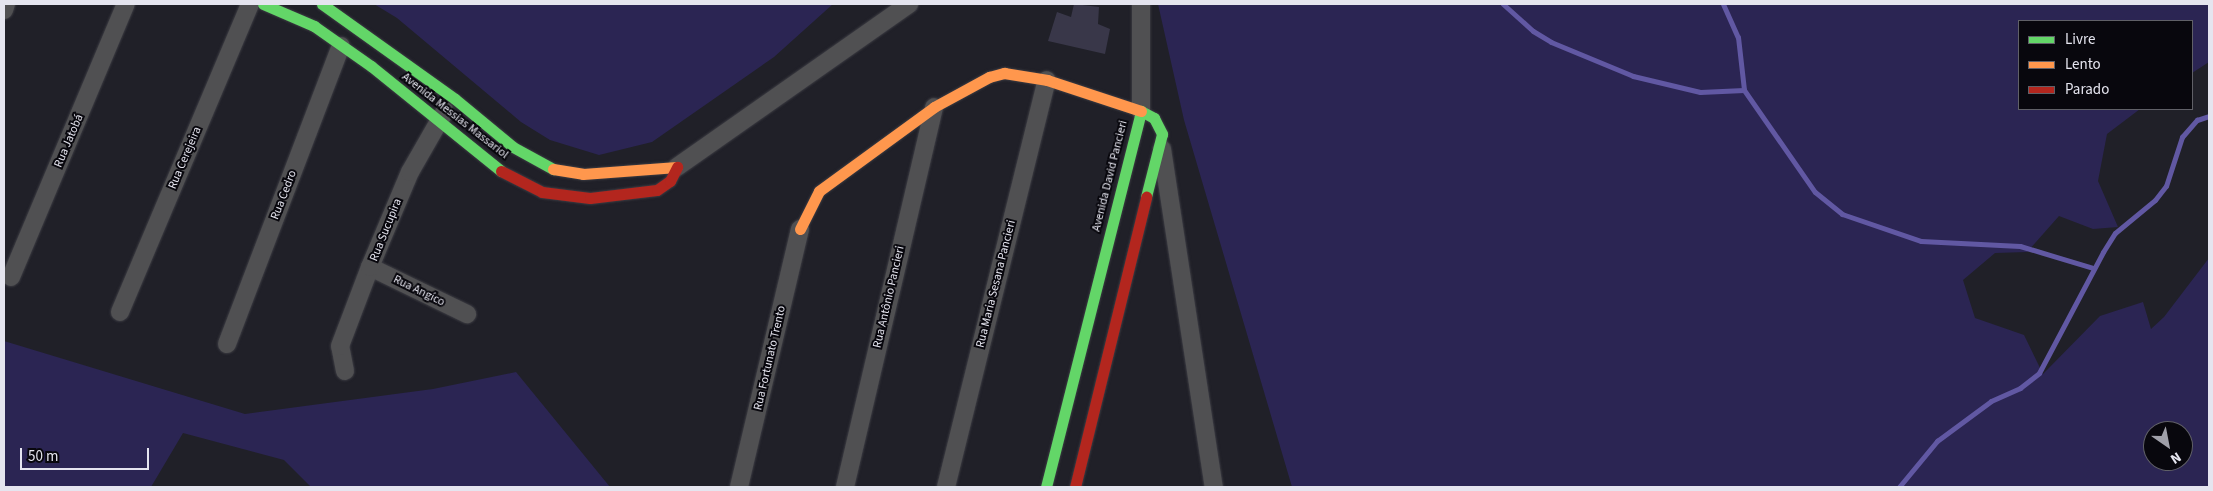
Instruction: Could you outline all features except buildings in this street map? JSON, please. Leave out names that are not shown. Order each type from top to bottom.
[{"type":"street","points":[[4,10],[6,4]]},
{"type":"street","name":"Rua Jatobá","points":[[11,277],[126,4]]},
{"type":"street","name":"Rua Cerejeira","points":[[120,312],[250,4]]},
{"type":"street","name":"Avenida Messias Massariol","points":[[263,4],[314,26],[438,120],[501,171],[542,192],[590,198],[657,190],[670,181],[677,167]]},
{"type":"street","name":"Avenida Messias Massariol","points":[[322,4],[455,99],[513,147],[559,171],[606,173],[677,167]]},
{"type":"street","points":[[677,167],[909,4]]},
{"type":"street","points":[[800,229],[819,191],[934,107],[989,77],[1004,73],[1046,80],[1141,111],[1142,4]]},
{"type":"street","name":"Rua Cedro","points":[[228,344],[341,46]]},
{"type":"street","name":"Rua Maria Sesana Pancieri","points":[[946,487],[1046,80]]},
{"type":"street","name":"Rua Sucupira","points":[[345,371],[340,346],[370,267],[410,172],[438,120],[455,99]]},
{"type":"street","name":"Rua Antônio Pancieri","points":[[845,487],[934,107]]},
{"type":"street","name":"Avenida David Pancieri","points":[[1046,487],[1141,111],[1158,123],[1162,134],[1160,141]]},
{"type":"street","points":[[1075,487],[1160,141]]},
{"type":"street","points":[[1160,141],[1214,487]]},
{"type":"street","name":"Rua Fortunato Trento","points":[[739,487],[800,229]]},
{"type":"street","name":"Rua Angíco","points":[[370,267],[467,314]]},
{"type":"shaded area","points":[[374,4],[833,4],[774,57],[652,142],[599,155],[550,140],[521,122],[397,18]]},
{"type":"shaded area","points":[[1158,4],[2209,4],[2209,62],[2193,72],[2193,20],[2018,20],[2018,110],[2139,110],[2107,134],[2098,181],[2118,227],[2093,229],[2059,216],[2027,252],[1995,253],[1963,280],[1975,318],[2024,335],[2043,374],[2100,316],[2143,302],[2151,329],[2164,317],[2209,258],[2209,487],[1292,487],[1184,120]]},
{"type":"shaded area","points":[[4,341],[245,414],[433,389],[516,372],[610,487],[311,487],[284,460],[183,433],[151,487],[4,487]]},
{"type":"waterway","points":[[1503,4],[1533,31],[1551,42],[1633,76],[1700,92],[1744,90]]},
{"type":"waterway","points":[[1723,4],[1738,37],[1744,90],[1815,192],[1842,214],[1921,241],[2020,246],[2093,268]]},
{"type":"waterway","points":[[1899,487],[1937,441],[1991,401],[2020,388],[2039,373],[2115,233],[2155,200],[2166,186],[2182,137],[2197,120],[2209,116]]},
{"type":"traffic: fast","points":[[263,4],[314,26],[371,66],[501,171]]},
{"type":"traffic: fast","points":[[322,4],[455,99],[513,147],[553,169]]},
{"type":"traffic: fast","points":[[1046,487],[1141,111],[1154,118],[1162,134],[1146,197]]},
{"type":"traffic: slow","points":[[800,229],[819,191],[934,107],[989,77],[1004,73],[1047,80],[1141,111]]},
{"type":"traffic: slow","points":[[553,169],[583,174],[677,167]]},
{"type":"traffic: jam","points":[[501,171],[542,192],[590,198],[657,190],[670,181],[677,167]]},
{"type":"traffic: jam","points":[[1075,487],[1146,197]]}]
